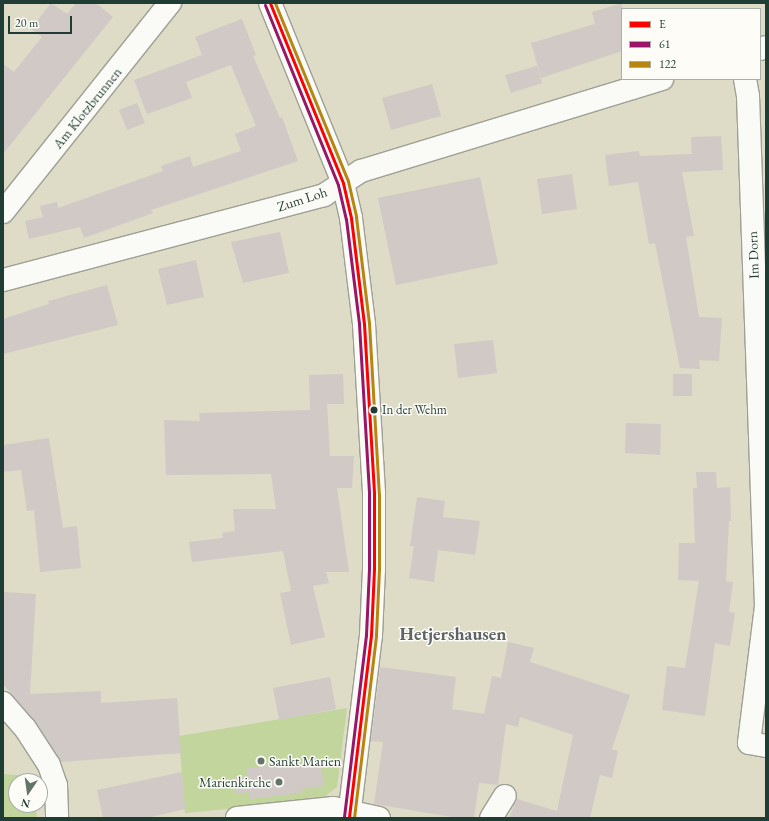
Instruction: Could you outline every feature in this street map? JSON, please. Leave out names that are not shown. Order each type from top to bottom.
[{"type":"street","name":"Am Klotzbrunnen","points":[[3,212],[170,3]]},
{"type":"street","points":[[270,3],[343,183],[351,218],[364,324],[374,494],[371,635],[349,815]]},
{"type":"street","name":"Zum Loh","points":[[3,280],[324,195],[361,172],[659,80]]},
{"type":"street","name":"Im Dorn","points":[[745,80],[758,177],[766,606],[757,744]]},
{"type":"street","points":[[3,703],[25,728],[49,766],[56,784],[58,818]]},
{"type":"street","points":[[491,818],[505,796]]},
{"type":"street","points":[[238,818],[333,808],[349,815],[379,818]]},
{"type":"green space","name":"Sankt Marien","points":[[347,708],[337,787],[320,800],[185,813],[179,736]]},
{"type":"green space","points":[[3,774],[8,774],[8,813],[36,813],[37,818],[3,818]]},
{"type":"building","points":[[51,3],[67,14],[76,3],[96,3],[113,17],[3,154],[3,64],[14,72],[42,37],[31,29]]},
{"type":"building","points":[[622,3],[621,51],[541,78],[531,43],[595,24],[592,12]]},
{"type":"building","points":[[242,19],[256,55],[253,56],[280,118],[282,117],[298,161],[151,210],[153,213],[84,238],[80,227],[29,239],[25,221],[43,217],[40,206],[57,202],[58,208],[163,171],[161,166],[190,156],[193,167],[241,151],[235,134],[256,126],[231,65],[186,82],[192,98],[147,114],[134,80],[202,55],[195,37]]},
{"type":"building","points":[[537,66],[542,83],[511,93],[505,75]]},
{"type":"building","points":[[432,84],[441,116],[391,130],[382,98]]},
{"type":"building","points":[[137,103],[145,123],[127,130],[119,110]]},
{"type":"building","points":[[721,136],[723,170],[682,172],[694,236],[686,237],[699,317],[722,318],[719,361],[699,360],[700,369],[680,368],[655,243],[649,244],[638,182],[609,186],[605,155],[639,151],[640,156],[692,154],[691,137]]},
{"type":"building","points":[[572,174],[577,209],[542,214],[537,179]]},
{"type":"building","points":[[480,177],[498,264],[396,285],[378,198]]},
{"type":"building","points":[[280,232],[289,273],[243,283],[231,242]]},
{"type":"building","points":[[196,260],[204,297],[167,305],[158,269]]},
{"type":"building","points":[[107,285],[118,325],[3,354],[3,319],[49,304],[48,301]]},
{"type":"building","points":[[493,340],[497,373],[458,378],[454,344]]},
{"type":"building","points":[[343,374],[344,404],[327,404],[330,456],[354,456],[352,488],[337,488],[349,572],[326,572],[329,583],[313,586],[325,637],[291,645],[280,593],[291,591],[283,551],[192,562],[189,542],[223,538],[222,533],[235,531],[233,509],[276,509],[271,474],[166,475],[164,420],[200,421],[199,413],[310,410],[309,375]]},
{"type":"building","points":[[673,374],[692,374],[692,396],[673,396]]},
{"type":"building","points":[[626,423],[661,424],[660,455],[625,453]]},
{"type":"building","points":[[49,438],[63,528],[77,526],[81,568],[40,572],[34,510],[27,511],[21,470],[3,472],[3,445]]},
{"type":"building","points":[[696,472],[716,472],[717,488],[730,487],[731,521],[729,521],[726,581],[733,582],[729,612],[735,613],[730,646],[715,643],[705,716],[662,710],[667,666],[685,668],[699,581],[678,580],[679,543],[695,543],[693,488],[697,488]]},
{"type":"building","points":[[417,497],[445,501],[443,517],[480,521],[475,555],[438,550],[434,582],[409,578],[414,546],[410,546]]},
{"type":"building","points":[[4,592],[36,594],[30,694],[101,691],[101,703],[177,698],[181,753],[61,762],[35,721],[3,684]]},
{"type":"building","points":[[508,642],[534,648],[530,662],[630,695],[612,749],[618,751],[612,778],[600,775],[590,818],[509,818],[517,799],[557,811],[573,735],[520,717],[518,727],[506,724],[498,785],[479,783],[474,818],[458,818],[374,804],[383,742],[371,741],[380,667],[456,677],[452,709],[484,714],[492,676],[501,678]]},
{"type":"building","points":[[330,677],[336,709],[279,720],[273,688]]},
{"type":"building","name":"Marienkirche","points":[[299,762],[299,765],[321,763],[324,786],[302,789],[302,793],[250,799],[250,792],[236,794],[234,778],[248,776],[247,768]]},
{"type":"building","points":[[182,772],[185,809],[147,818],[103,818],[97,790]]},
{"type":"transit line","name":"E","points":[[270,3],[343,183],[351,218],[364,324],[374,494],[374,569],[371,635],[349,818]]},
{"type":"transit line","name":"122","points":[[275,3],[348,181],[356,217],[369,323],[379,494],[379,569],[376,636],[354,818]]},
{"type":"transit line","name":"61","points":[[265,5],[338,185],[346,219],[359,324],[369,494],[369,569],[366,635],[344,817]]},
{"type":"place","name":"In der Wehm","points":[[374,410]]},
{"type":"place","name":"Sankt Marien","points":[[261,761]]},
{"type":"place","name":"Marienkirche","points":[[279,782]]},
{"type":"district","name":"Hetjershausen","points":[[453,634]]}]
